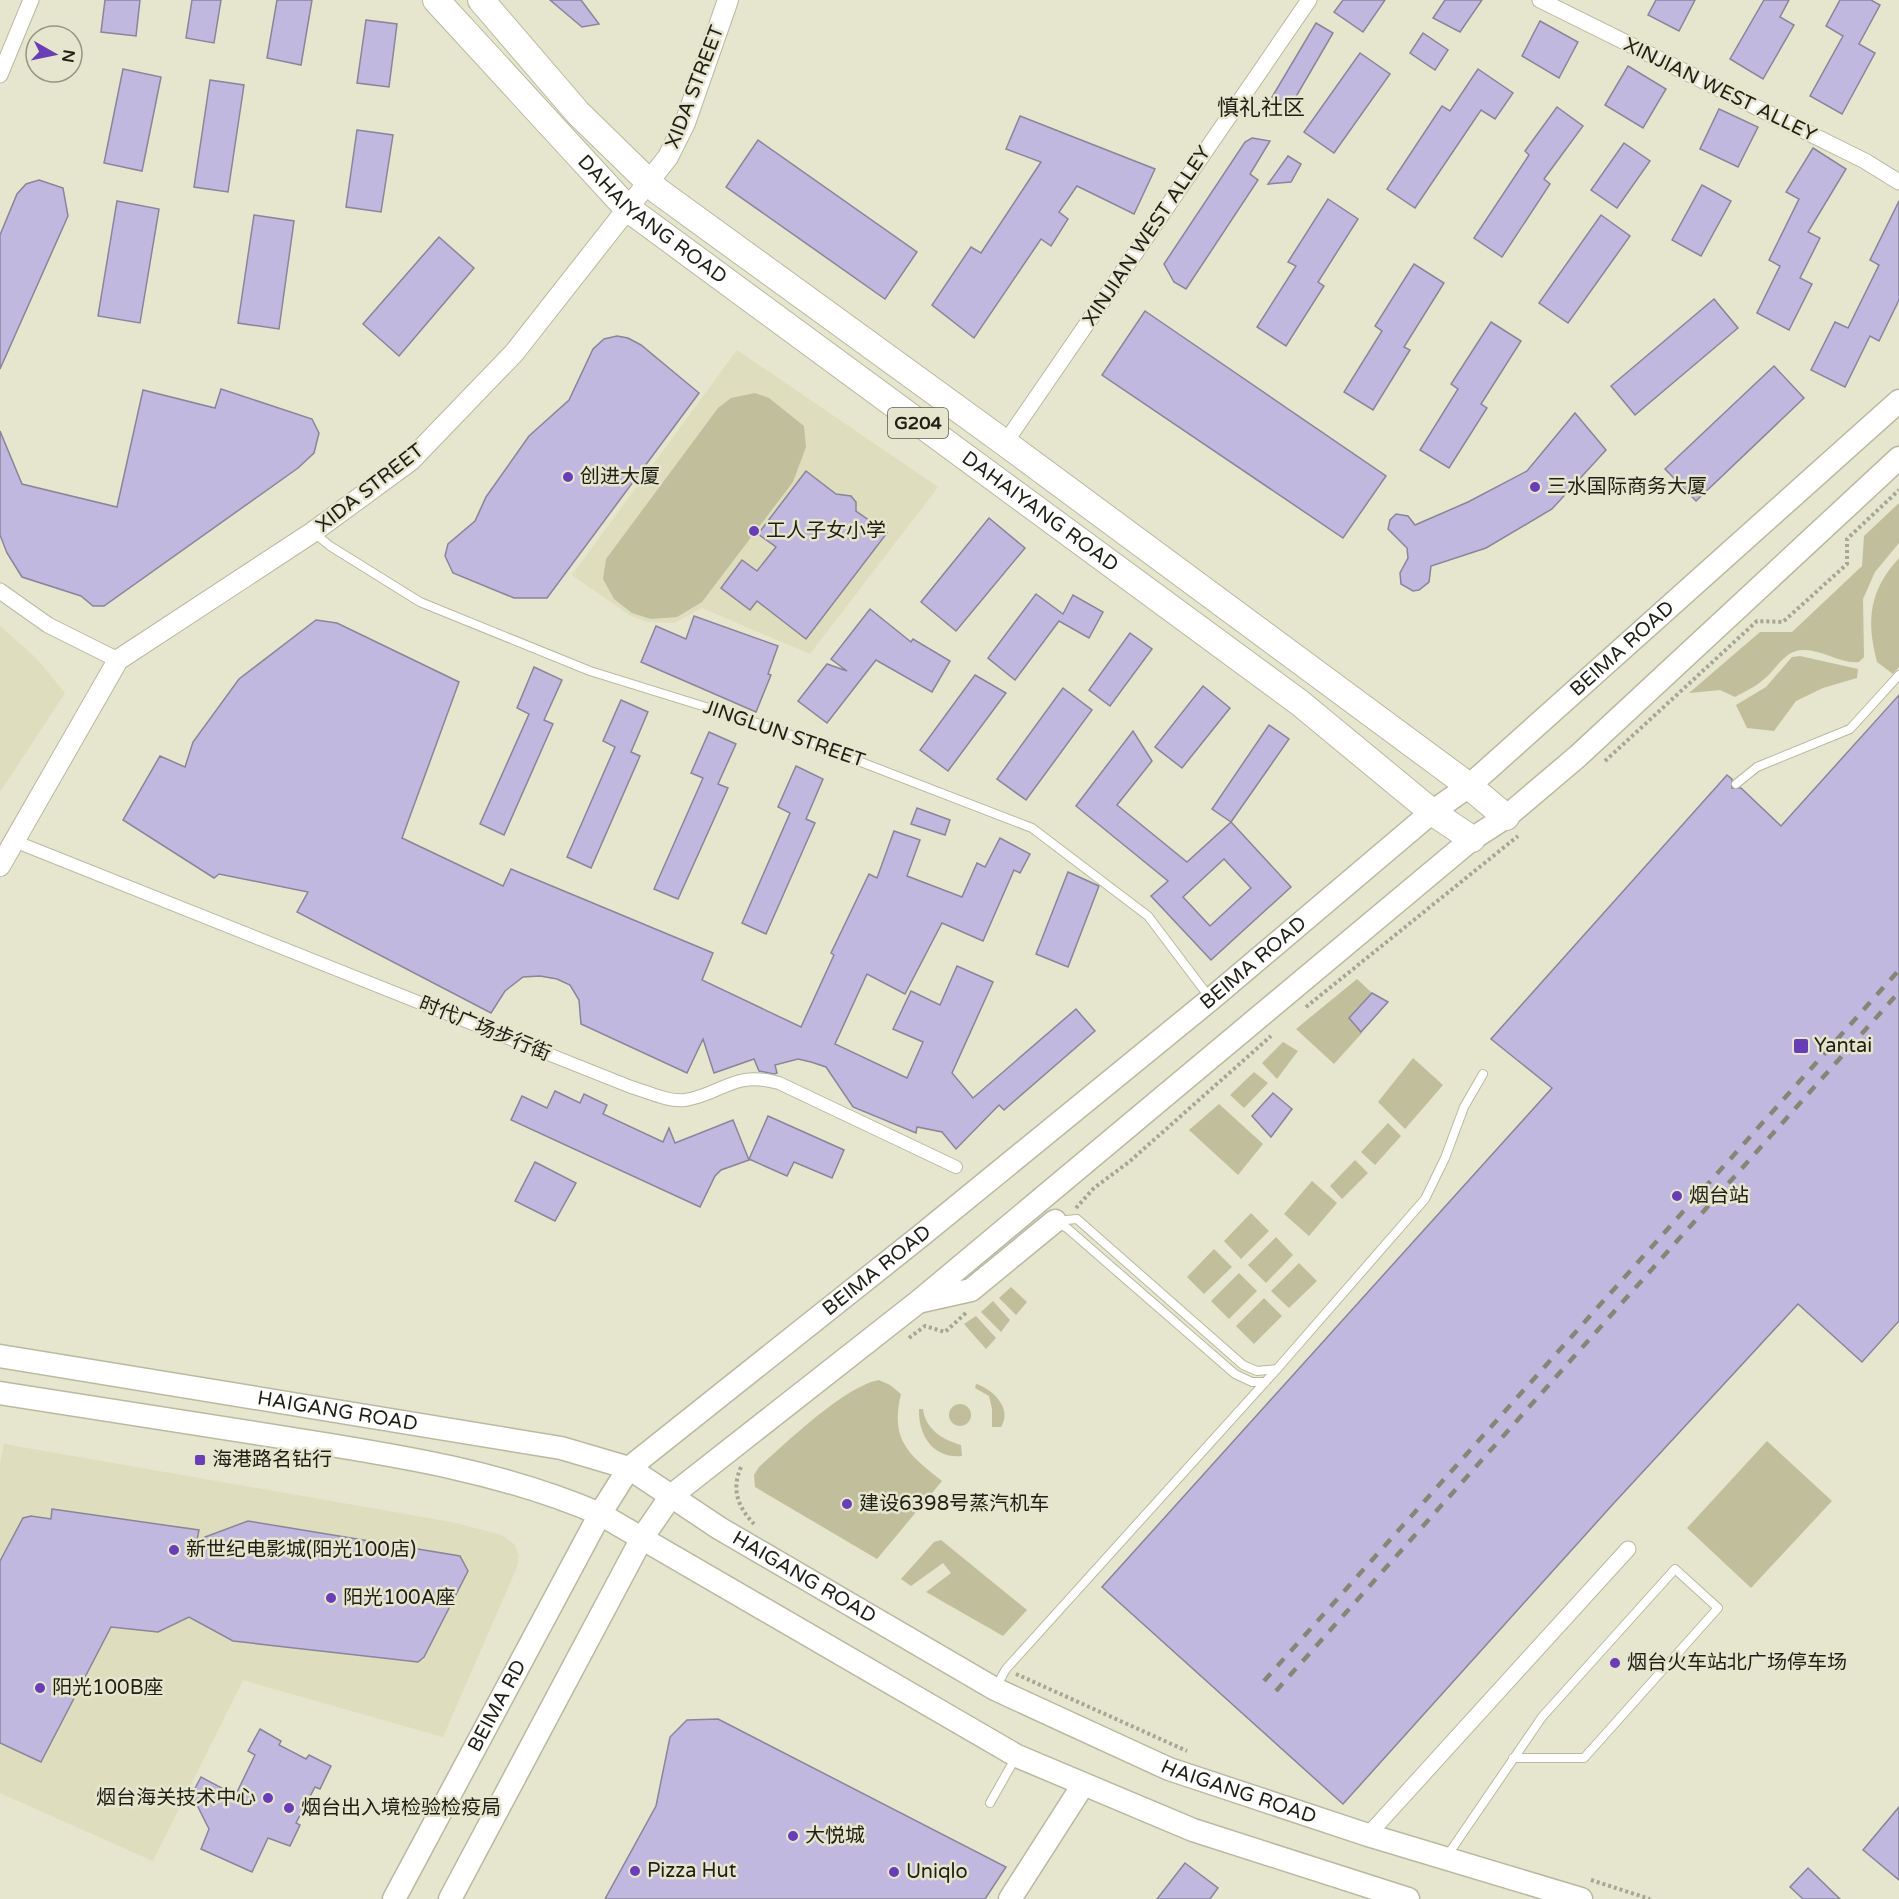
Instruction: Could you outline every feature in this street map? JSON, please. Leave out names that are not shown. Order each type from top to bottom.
[{"type":"highway","name":"DAHAIYANG ROAD","points":[[436,0],[627,208],[1300,703],[1432,812],[1472,839]]},
{"type":"highway","name":"DAHAIYANG ROAD","points":[[481,0],[578,113],[647,182],[1469,786],[1513,825]]},
{"type":"main road","name":"BEIMA ROAD","points":[[600,1514],[629,1468],[923,1234],[1210,999],[1432,812],[1469,786],[1899,401]]},
{"type":"main road","points":[[450,1899],[642,1538],[671,1496],[918,1302],[1472,839],[1513,825],[1578,756],[1899,458]]},
{"type":"main road","points":[[918,1302],[971,1290],[1063,1217]]},
{"type":"main road","name":"HAIGANG ROAD","points":[[0,1356],[561,1448],[629,1468],[719,1528],[1169,1769],[1445,1858],[1583,1889]]},
{"type":"main road","name":"HAIGANG ROAD","points":[[0,1393],[409,1458],[511,1481],[548,1492],[600,1514],[1017,1756],[1193,1830],[1408,1899]]},
{"type":"main road","name":"BEIMA RD","points":[[394,1899],[600,1514]]},
{"type":"main road","points":[[1010,1899],[1083,1785]]},
{"type":"street","points":[[0,75],[31,0]]},
{"type":"street","name":"XIDA STREET","points":[[0,866],[118,660],[313,532],[418,453],[514,353],[668,157],[685,123],[728,0]]},
{"type":"street","name":"XINJIAN WEST ALLEY","points":[[1005,443],[1309,0]]},
{"type":"street","name":"XINJIAN WEST ALLEY","points":[[1540,0],[1865,161],[1899,182]]},
{"type":"street","points":[[0,591],[48,625],[118,660]]},
{"type":"street","name":"时代广场步行街","points":[[14,841],[631,1087],[668,1099],[685,1100],[748,1078],[762,1078],[779,1083],[956,1167]]},
{"type":"street","points":[[1368,1835],[1628,1549]]},
{"type":"lane","name":"JINGLUN STREET","points":[[313,532],[330,546],[420,602],[590,671],[770,727],[1032,828],[1148,916],[1210,999]]},
{"type":"lane","points":[[1736,784],[1757,767],[1850,729],[1899,675]]},
{"type":"lane","points":[[1000,1679],[1278,1369],[1425,1200],[1445,1158],[1464,1107],[1483,1074]]},
{"type":"lane","points":[[1265,1382],[1252,1382],[1235,1374],[1067,1228],[1063,1217],[1077,1219],[1243,1365],[1257,1371],[1278,1369]]},
{"type":"lane","points":[[1445,1858],[1460,1840],[1513,1758],[1542,1717],[1675,1569],[1718,1608],[1584,1758],[1513,1758]]},
{"type":"lane","points":[[990,1803],[1017,1756]]},
{"type":"path","points":[[1599,766],[1757,621],[1783,622],[1847,564],[1847,538],[1899,490]]},
{"type":"path","points":[[1297,1014],[1469,878],[1513,825]]},
{"type":"path","points":[[1063,1217],[1094,1188],[1129,1162],[1279,1029]]},
{"type":"path","points":[[906,1340],[925,1326],[945,1332],[971,1309]]},
{"type":"path","points":[[747,1459],[737,1477],[737,1500],[742,1512],[756,1525]]},
{"type":"path","points":[[1000,1679],[1191,1753]]},
{"type":"path","points":[[1583,1889],[1650,1899]]},
{"type":"shaded area","name":"工人子女小学","points":[[737,350],[938,487],[810,654],[702,608],[674,623],[648,622],[631,616],[572,575]]},
{"type":"shaded area","points":[[755,393],[769,398],[804,426],[806,447],[793,482],[702,602],[677,617],[651,619],[632,613],[614,599],[603,579],[606,559],[718,408],[731,398]]},
{"type":"shaded area","points":[[1899,503],[1899,543],[1875,572],[1863,599],[1864,657],[1859,662],[1845,661],[1818,652],[1797,651],[1786,656],[1760,683],[1735,697],[1720,690],[1689,693],[1760,632],[1792,632],[1862,566],[1864,536]]},
{"type":"shaded area","points":[[1899,558],[1899,667],[1893,674],[1877,662],[1871,619],[1881,582]]},
{"type":"shaded area","points":[[0,626],[37,659],[65,693],[0,792]]},
{"type":"shaded area","points":[[1800,656],[1858,669],[1857,678],[1823,688],[1796,701],[1774,731],[1747,728],[1736,705],[1766,687],[1792,657]]},
{"type":"shaded area","points":[[1357,979],[1372,993],[1349,1018],[1362,1033],[1334,1064],[1296,1029]]},
{"type":"shaded area","points":[[1283,1042],[1298,1051],[1277,1079],[1262,1063]]},
{"type":"shaded area","points":[[1413,1058],[1443,1085],[1405,1129],[1378,1102]]},
{"type":"shaded area","points":[[1254,1072],[1268,1083],[1244,1108],[1230,1095]]},
{"type":"shaded area","points":[[1219,1104],[1263,1144],[1238,1175],[1189,1130]]},
{"type":"shaded area","points":[[1388,1123],[1401,1136],[1375,1165],[1361,1152]]},
{"type":"shaded area","points":[[1355,1160],[1368,1173],[1342,1199],[1330,1186]]},
{"type":"shaded area","points":[[1312,1181],[1337,1203],[1309,1236],[1284,1214]]},
{"type":"shaded area","points":[[1251,1213],[1269,1231],[1241,1259],[1224,1241]]},
{"type":"shaded area","points":[[1276,1237],[1293,1255],[1266,1283],[1248,1265]]},
{"type":"shaded area","points":[[1214,1249],[1232,1267],[1204,1294],[1187,1277]]},
{"type":"shaded area","points":[[1299,1263],[1317,1281],[1289,1308],[1271,1291]]},
{"type":"shaded area","points":[[1239,1273],[1257,1291],[1229,1319],[1211,1301]]},
{"type":"shaded area","points":[[1011,1287],[1027,1302],[1016,1315],[999,1298]]},
{"type":"shaded area","points":[[1264,1298],[1282,1316],[1254,1344],[1236,1326]]},
{"type":"shaded area","points":[[993,1301],[1010,1320],[1001,1332],[981,1312]]},
{"type":"shaded area","points":[[976,1316],[996,1338],[986,1349],[964,1324]]},
{"type":"shaded area","points":[[879,1380],[901,1394],[898,1423],[905,1445],[911,1454],[942,1481],[877,1559],[755,1487],[754,1475],[759,1467],[784,1444],[833,1404],[865,1384]]},
{"type":"shaded area","points":[[976,1384],[995,1395],[1003,1407],[1005,1413],[1001,1427],[992,1427],[989,1396],[975,1388]]},
{"type":"shaded area","points":[[960,1404],[968,1407],[971,1415],[968,1423],[960,1426],[952,1423],[949,1415],[952,1407]]},
{"type":"shaded area","points":[[919,1409],[923,1409],[927,1422],[936,1433],[961,1445],[962,1456],[943,1454],[929,1443],[921,1428]]},
{"type":"shaded area","points":[[1767,1441],[1832,1501],[1751,1588],[1687,1528]]},
{"type":"shaded area","points":[[4,1444],[451,1522],[502,1535],[515,1545],[519,1556],[517,1567],[443,1737],[243,1680],[153,1861],[0,1793],[0,1464]]},
{"type":"shaded area","points":[[941,1540],[1027,1610],[1003,1636],[926,1592],[951,1573],[943,1563],[911,1586],[901,1579],[934,1542]]},
{"type":"building","points":[[105,0],[140,0],[136,36],[101,32]]},
{"type":"building","points":[[192,0],[221,0],[214,43],[186,38]]},
{"type":"building","points":[[277,0],[312,0],[301,65],[267,58]]},
{"type":"building","points":[[550,0],[581,0],[599,24],[582,27]]},
{"type":"building","points":[[1343,0],[1385,0],[1363,32],[1334,12]]},
{"type":"building","points":[[1445,0],[1482,0],[1460,32],[1433,18]]},
{"type":"building","points":[[1656,0],[1695,0],[1679,31],[1648,15]]},
{"type":"building","points":[[1764,0],[1789,0],[1780,17],[1794,25],[1763,79],[1730,59]]},
{"type":"building","points":[[1840,0],[1871,0],[1880,5],[1859,44],[1875,53],[1842,114],[1810,96],[1843,36],[1826,26]]},
{"type":"building","points":[[366,20],[397,24],[389,87],[357,83]]},
{"type":"building","points":[[1540,21],[1578,42],[1559,78],[1522,56]]},
{"type":"building","points":[[1316,23],[1333,33],[1290,107],[1272,97]]},
{"type":"building","points":[[1423,33],[1448,50],[1435,70],[1410,53]]},
{"type":"building","points":[[1360,53],[1390,74],[1334,153],[1304,132]]},
{"type":"building","points":[[1628,66],[1666,89],[1643,128],[1605,105]]},
{"type":"building","points":[[123,69],[161,77],[142,171],[104,163]]},
{"type":"building","points":[[1478,69],[1513,93],[1495,119],[1481,110],[1415,208],[1387,189],[1442,106],[1450,111]]},
{"type":"building","points":[[210,80],[244,85],[228,192],[194,187]]},
{"type":"building","points":[[1557,107],[1583,126],[1544,179],[1550,184],[1502,257],[1474,238],[1529,155],[1525,151]]},
{"type":"building","points":[[1719,109],[1758,127],[1738,167],[1700,149]]},
{"type":"building","points":[[1020,116],[1155,169],[1134,214],[1077,186],[1059,212],[1068,219],[1051,246],[1041,239],[974,338],[932,305],[971,247],[981,253],[1041,162],[1006,149]]},
{"type":"building","points":[[357,130],[393,135],[381,212],[346,207]]},
{"type":"building","points":[[1252,138],[1270,141],[1250,174],[1258,180],[1186,289],[1174,282],[1164,264],[1245,142]]},
{"type":"building","points":[[758,140],[917,252],[885,299],[726,187]]},
{"type":"building","points":[[1624,143],[1650,161],[1617,208],[1591,190]]},
{"type":"building","points":[[1813,148],[1846,169],[1808,232],[1820,238],[1800,278],[1812,284],[1789,330],[1757,313],[1780,266],[1769,260],[1799,199],[1786,192]]},
{"type":"building","points":[[1288,156],[1301,164],[1291,182],[1268,184]]},
{"type":"building","points":[[39,180],[63,188],[68,216],[0,369],[0,235],[17,194],[26,184]]},
{"type":"building","points":[[1702,185],[1731,201],[1701,256],[1672,240]]},
{"type":"building","points":[[1328,199],[1358,219],[1318,282],[1324,286],[1286,346],[1257,327],[1296,266],[1288,262]]},
{"type":"building","points":[[117,201],[159,209],[140,323],[98,316]]},
{"type":"building","points":[[1899,201],[1899,300],[1879,341],[1870,336],[1845,387],[1811,370],[1835,322],[1848,328],[1879,265],[1870,260]]},
{"type":"building","points":[[254,215],[294,221],[279,329],[238,323]]},
{"type":"building","points":[[1601,215],[1630,236],[1568,323],[1539,303]]},
{"type":"building","points":[[439,237],[474,268],[399,356],[363,324]]},
{"type":"building","points":[[1414,264],[1444,283],[1404,347],[1410,350],[1373,410],[1344,392],[1382,331],[1375,326]]},
{"type":"building","points":[[1714,299],[1738,328],[1635,415],[1611,386]]},
{"type":"building","points":[[1145,311],[1386,476],[1343,538],[1102,375]]},
{"type":"building","points":[[1491,322],[1521,341],[1481,404],[1487,408],[1449,468],[1420,450],[1458,389],[1451,384]]},
{"type":"building","name":"创进大厦","points":[[617,336],[628,338],[641,345],[699,393],[547,598],[514,598],[453,573],[445,556],[448,544],[475,521],[486,497],[529,436],[569,400],[593,349],[604,339]]},
{"type":"building","points":[[1774,366],[1804,398],[1696,501],[1665,469]]},
{"type":"building","points":[[221,389],[312,419],[319,433],[314,453],[298,468],[104,606],[93,606],[81,596],[22,577],[7,553],[0,535],[0,431],[22,484],[117,507],[143,390],[215,408]]},
{"type":"building","name":"三水国际商务大厦","points":[[1575,413],[1606,450],[1552,509],[1486,548],[1431,566],[1429,582],[1419,590],[1413,591],[1401,584],[1400,573],[1408,558],[1407,548],[1388,529],[1390,520],[1396,514],[1408,516],[1415,525],[1468,502],[1527,471]]},
{"type":"building","points":[[806,471],[836,494],[851,496],[856,502],[856,511],[887,533],[806,639],[757,601],[750,610],[721,588],[742,560],[757,571],[776,547],[758,534]]},
{"type":"building","points":[[989,518],[1025,548],[956,631],[921,602]]},
{"type":"building","points":[[1036,594],[1063,614],[1073,595],[1103,612],[1089,638],[1059,621],[1015,680],[988,658]]},
{"type":"building","points":[[870,609],[911,642],[913,639],[950,661],[932,692],[876,660],[827,723],[798,701],[827,664],[847,671],[831,659]]},
{"type":"building","points":[[694,616],[778,646],[768,674],[771,675],[756,712],[641,662],[656,626],[686,639]]},
{"type":"building","points":[[316,620],[337,623],[459,682],[402,838],[503,886],[511,869],[713,953],[702,980],[801,1027],[834,955],[831,953],[869,874],[877,878],[894,831],[920,840],[907,876],[962,897],[977,863],[985,867],[1000,838],[1030,854],[1020,873],[1014,870],[983,941],[942,923],[905,994],[867,974],[835,1044],[907,1078],[923,1042],[893,1029],[911,991],[940,1005],[957,966],[993,982],[952,1073],[973,1098],[1076,1009],[1095,1031],[1004,1110],[999,1105],[956,1149],[942,1132],[917,1127],[916,1133],[853,1107],[826,1067],[811,1062],[798,1059],[775,1065],[777,1073],[774,1074],[759,1071],[754,1059],[714,1073],[703,1039],[687,1073],[581,1024],[579,1000],[570,985],[557,979],[540,976],[523,977],[505,991],[491,1013],[297,912],[308,892],[219,874],[214,878],[123,820],[160,756],[185,767],[193,742],[239,679]]},
{"type":"building","points":[[1130,633],[1152,649],[1110,706],[1089,690]]},
{"type":"building","points":[[534,667],[562,680],[544,720],[553,724],[504,835],[480,824],[529,714],[517,708]]},
{"type":"building","points":[[975,675],[1006,693],[948,771],[920,750]]},
{"type":"building","points":[[1203,686],[1230,708],[1182,768],[1155,747]]},
{"type":"building","points":[[1063,688],[1092,710],[1026,800],[997,779]]},
{"type":"building","name":"烟台站","points":[[1899,695],[1899,1321],[1862,1362],[1798,1304],[1614,1503],[1343,1804],[1102,1587],[1552,1088],[1491,1039],[1727,775],[1732,779],[1732,788],[1741,788],[1781,826]]},
{"type":"building","points":[[621,700],[648,712],[631,752],[640,756],[591,868],[567,857],[615,747],[603,741]]},
{"type":"building","points":[[1269,725],[1289,739],[1231,822],[1212,809]]},
{"type":"building","points":[[1133,731],[1152,761],[1117,805],[1187,862],[1231,822],[1291,887],[1211,960],[1151,896],[1168,881],[1076,806]],"holes":[[[1224,859],[1251,888],[1210,926],[1183,897]]]},
{"type":"building","points":[[709,732],[736,744],[718,784],[728,788],[678,899],[654,889],[703,778],[691,773]]},
{"type":"building","points":[[796,766],[823,779],[806,819],[815,823],[766,934],[742,923],[790,813],[778,807]]},
{"type":"building","points":[[917,808],[950,820],[945,835],[911,824]]},
{"type":"building","points":[[1068,872],[1099,886],[1068,967],[1036,954]]},
{"type":"building","points":[[1372,993],[1388,1002],[1361,1032],[1349,1018]]},
{"type":"building","points":[[555,1091],[580,1103],[584,1094],[607,1105],[603,1114],[663,1142],[669,1128],[675,1143],[733,1120],[749,1160],[721,1170],[715,1176],[700,1207],[511,1120],[522,1096],[547,1108]]},
{"type":"building","points":[[1273,1093],[1292,1109],[1271,1137],[1252,1116]]},
{"type":"building","points":[[768,1116],[844,1150],[832,1178],[794,1162],[787,1176],[749,1159]]},
{"type":"building","points":[[535,1162],[576,1183],[555,1221],[515,1201]]},
{"type":"building","points":[[52,1509],[199,1530],[197,1540],[248,1521],[460,1556],[468,1571],[424,1657],[418,1662],[233,1641],[189,1617],[158,1632],[111,1627],[41,1762],[0,1743],[0,1561],[23,1518],[31,1516],[51,1519]]},
{"type":"building","name":"大悦城","points":[[718,1719],[1006,1867],[985,1899],[605,1899],[656,1806],[670,1737],[687,1720]]},
{"type":"building","name":"烟台海关技术中心","points":[[260,1729],[281,1741],[279,1745],[306,1759],[309,1755],[331,1766],[320,1789],[315,1787],[296,1823],[300,1825],[290,1846],[268,1838],[252,1872],[201,1849],[209,1829],[193,1792],[201,1777],[229,1792],[230,1789],[237,1792],[255,1755],[248,1751]]},
{"type":"building","points":[[1899,1807],[1899,1880],[1863,1850]]},
{"type":"building","points":[[1185,1863],[1218,1888],[1210,1899],[1157,1899]]},
{"type":"building","points":[[1808,1868],[1840,1899],[1803,1899],[1790,1887]]},
{"type":"railway","points":[[1264,1681],[1899,970]]},
{"type":"railway","points":[[1276,1691],[1899,992]]},
{"type":"place","name":"创进大厦","points":[[568,477]]},
{"type":"place","name":"三水国际商务大厦","points":[[1535,487]]},
{"type":"place","name":"工人子女小学","points":[[754,531]]},
{"type":"place","name":"Yantai","points":[[1801,1046]]},
{"type":"place","name":"烟台站","points":[[1677,1196]]},
{"type":"place","name":"海港路名钻行","points":[[200,1460]]},
{"type":"place","name":"建设6398号蒸汽机车","points":[[847,1504]]},
{"type":"place","name":"新世纪电影城(阳光100店)","points":[[174,1550]]},
{"type":"place","name":"阳光100A座","points":[[331,1598]]},
{"type":"place","name":"烟台火车站北广场停车场","points":[[1615,1663]]},
{"type":"place","name":"阳光100B座","points":[[40,1688]]},
{"type":"place","name":"烟台海关技术中心","points":[[268,1798]]},
{"type":"place","name":"烟台出入境检验检疫局","points":[[289,1808]]},
{"type":"place","name":"大悦城","points":[[793,1836]]},
{"type":"place","name":"Pizza Hut","points":[[635,1871]]},
{"type":"place","name":"Uniqlo","points":[[894,1872]]},
{"type":"district","name":"慎礼社区","points":[[1261,108]]}]
